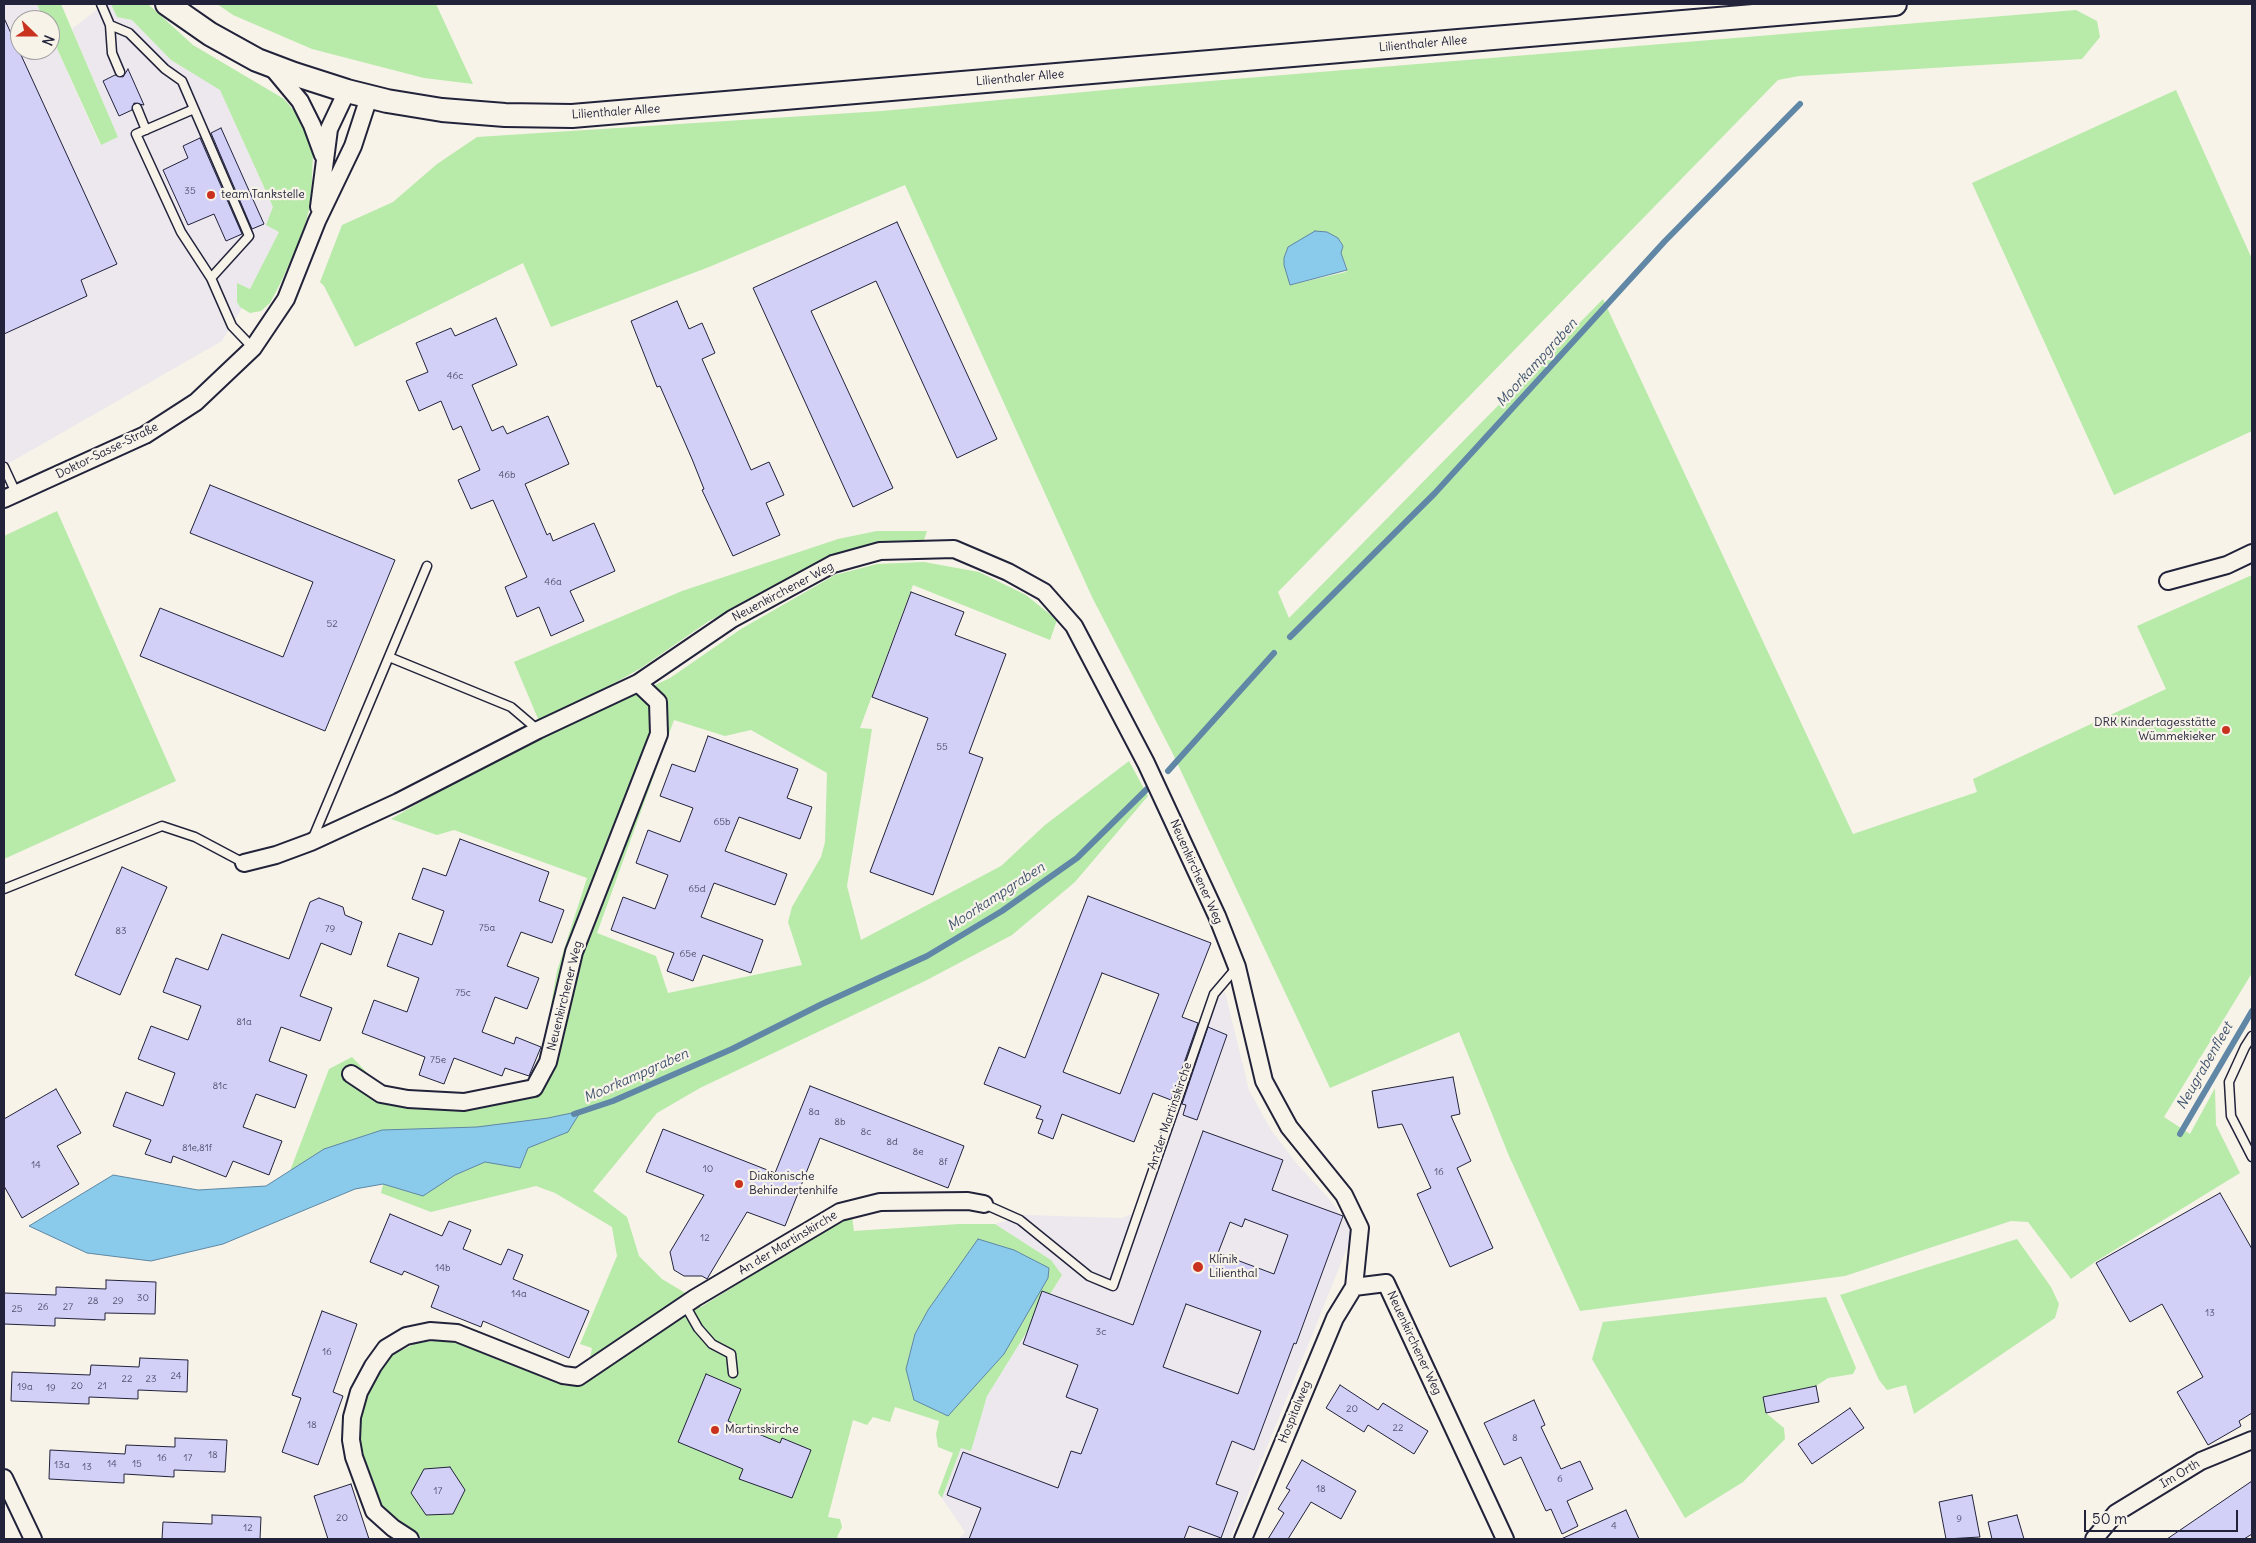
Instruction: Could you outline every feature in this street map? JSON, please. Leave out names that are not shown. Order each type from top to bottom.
[{"type":"main road","name":"Lilienthaler Allee","points":[[167,4],[229,46],[270,65],[347,91],[423,108],[462,112],[572,116],[1895,4]]},
{"type":"street","name":"Doktor-Sasse-Straße","points":[[270,65],[292,90],[306,112],[318,137],[324,160]]},
{"type":"street","name":"Doktor-Sasse-Straße","points":[[317,222],[329,129],[347,91]]},
{"type":"street","name":"Doktor-Sasse-Straße","points":[[10,496],[145,435],[196,402],[253,348],[286,299],[317,222],[353,146],[369,97]]},
{"type":"street","name":"Neuenkirchener Weg","points":[[244,863],[276,855],[311,842],[398,802],[538,730],[638,683],[732,618],[833,564],[880,551],[954,549],[1008,572],[1044,592],[1074,626],[1146,763],[1217,916],[1236,967],[1264,1080],[1289,1127],[1344,1195],[1360,1228],[1354,1287],[1386,1283],[1505,1539]]},
{"type":"street","points":[[2168,581],[2227,565],[2252,553]]},
{"type":"street","name":"Neuenkirchener Weg","points":[[351,1074],[382,1094],[408,1099],[464,1102],[534,1088],[548,1062],[574,952],[659,734],[658,702],[638,683]]},
{"type":"street","name":"An der Martinskirche","points":[[410,1539],[393,1528],[374,1511],[354,1457],[351,1440],[352,1417],[359,1392],[373,1366],[386,1348],[406,1336],[430,1331],[457,1333],[563,1375],[578,1377],[685,1305],[840,1212],[880,1202],[968,1200],[984,1204]]},
{"type":"street","name":"Hospitalweg","points":[[1243,1539],[1334,1318],[1354,1287]]},
{"type":"street","name":"Im Orth","points":[[2094,1539],[2116,1512],[2201,1461],[2252,1440]]},
{"type":"street","points":[[4,1478],[33,1539]]},
{"type":"lane","points":[[101,4],[110,25],[112,53],[120,72]]},
{"type":"lane","points":[[110,25],[129,33],[165,68],[182,81],[249,236],[211,278]]},
{"type":"lane","points":[[136,108],[146,130]]},
{"type":"lane","points":[[194,109],[136,134],[181,232],[211,278],[232,326],[253,348]]},
{"type":"lane","points":[[4,467],[10,496]]},
{"type":"lane","points":[[311,842],[426,566]]},
{"type":"lane","points":[[389,657],[510,707],[538,730]]},
{"type":"lane","points":[[4,889],[162,826],[195,837],[244,863]]},
{"type":"lane","name":"An der Martinskirche","points":[[984,1204],[1020,1220],[1089,1276],[1113,1286],[1214,994],[1236,967]]},
{"type":"lane","points":[[2252,1036],[2229,1082],[2231,1116],[2252,1157]]},
{"type":"lane","points":[[685,1305],[698,1328],[712,1344],[731,1354],[733,1373]]},
{"type":"shaded area","points":[[4,4],[37,4],[40,10],[10,10],[10,60],[60,60],[60,55],[100,145],[118,137],[72,29],[104,4],[111,4],[117,17],[132,20],[171,60],[220,90],[273,207],[279,232],[250,289],[237,283],[237,302],[242,308],[222,341],[4,466]]},
{"type":"shaded area","name":"Klinik Lilienthal","points":[[1225,992],[1249,1090],[1271,1130],[1298,1165],[1330,1200],[1347,1224],[1352,1236],[1230,1539],[959,1539],[965,1532],[942,1498],[961,1447],[971,1451],[987,1396],[1062,1275],[1051,1260],[995,1224],[1026,1215],[1122,1218],[1141,1210],[1216,999]]},
{"type":"green space","points":[[37,4],[61,4],[118,137],[101,145],[60,55],[60,10],[40,10]]},
{"type":"green space","points":[[111,4],[148,4],[193,45],[284,99],[296,113],[305,130],[313,153],[311,202],[303,233],[281,282],[270,303],[261,311],[250,313],[240,307],[237,302],[237,283],[250,289],[279,232],[266,225],[273,207],[220,90],[171,60],[132,20],[117,17]]},
{"type":"green space","points":[[217,4],[436,4],[473,84],[424,78],[312,49],[233,15]]},
{"type":"green space","points":[[2076,10],[2097,21],[2100,37],[2082,59],[1799,76],[1778,80],[1278,592],[1289,618],[1603,299],[1853,834],[1977,792],[1973,779],[2166,689],[2137,626],[2252,575],[2252,973],[2164,1117],[2190,1134],[2215,1088],[2216,1125],[2240,1173],[2095,1262],[2071,1279],[2028,1222],[2011,1221],[1845,1276],[1580,1311],[1509,1156],[1459,1032],[1330,1088],[1172,752],[1092,597],[905,185],[709,267],[551,327],[523,263],[355,347],[324,286],[320,282],[342,225],[393,202],[437,164],[477,137],[882,111],[1137,87]],"holes":[[[1327,232],[1338,238],[1343,246],[1341,253],[1347,268],[1346,272],[1290,285]]]},
{"type":"green space","points":[[2176,90],[2252,259],[2252,431],[2114,495],[1972,183]]},
{"type":"green space","points":[[57,511],[176,781],[4,859],[4,536]]},
{"type":"green space","points":[[877,531],[927,531],[923,543],[872,544],[834,557],[709,621],[641,668],[604,689],[539,721],[514,662],[682,591],[838,539]]},
{"type":"green space","points":[[924,562],[979,572],[1026,595],[1057,620],[1050,640],[913,585],[860,728],[872,729],[847,886],[861,940],[1001,866],[1045,825],[1129,761],[1148,796],[1075,882],[1012,935],[925,981],[700,1088],[657,1113],[593,1191],[627,1217],[639,1256],[662,1279],[687,1294],[701,1307],[813,1237],[852,1216],[854,1231],[959,1224],[995,1224],[1051,1260],[1062,1275],[987,1396],[971,1451],[961,1448],[942,1498],[938,1493],[953,1453],[938,1447],[936,1434],[939,1421],[895,1407],[890,1422],[873,1417],[867,1425],[853,1420],[828,1517],[840,1519],[842,1527],[837,1537],[840,1539],[423,1539],[387,1515],[374,1495],[358,1449],[359,1421],[370,1383],[385,1359],[416,1343],[444,1340],[470,1347],[565,1386],[585,1384],[592,1348],[580,1344],[617,1256],[612,1227],[555,1193],[536,1186],[431,1212],[381,1193],[383,1184],[355,1189],[223,1244],[151,1261],[87,1253],[29,1226],[113,1175],[198,1190],[266,1186],[290,1171],[329,1069],[352,1057],[374,1080],[398,1090],[460,1093],[530,1084],[541,1062],[557,971],[587,878],[454,830],[437,835],[391,819],[484,765],[670,678],[741,629],[835,575],[877,564]],"holes":[[[674,720],[725,736],[751,730],[827,773],[825,842],[821,857],[792,907],[788,922],[802,965],[668,993],[656,956],[597,933]]]},
{"type":"green space","points":[[2017,1239],[2051,1287],[2059,1304],[2055,1318],[1914,1414],[1906,1385],[1887,1390],[1879,1380],[1840,1295]]},
{"type":"green space","points":[[1826,1297],[1856,1368],[1853,1374],[1828,1378],[1816,1386],[1763,1397],[1766,1413],[1784,1428],[1785,1439],[1743,1482],[1685,1518],[1592,1359],[1603,1322]]},
{"type":"water","points":[[1315,231],[1327,232],[1338,238],[1343,246],[1341,253],[1347,270],[1290,285],[1284,265],[1284,258],[1288,247]]},
{"type":"water","points":[[581,1111],[568,1132],[528,1148],[520,1168],[485,1162],[455,1175],[423,1196],[383,1184],[355,1189],[223,1244],[151,1261],[87,1253],[29,1226],[113,1175],[198,1190],[266,1186],[324,1149],[382,1130],[477,1127],[548,1118]]},
{"type":"water","points":[[978,1239],[1014,1250],[1049,1268],[1048,1278],[1004,1354],[948,1416],[914,1400],[906,1369],[915,1334],[928,1310]]},
{"type":"building","points":[[4,18],[10,31],[10,60],[23,60],[117,264],[81,280],[87,296],[4,334]]},
{"type":"building","points":[[128,69],[144,105],[134,103],[132,110],[119,116],[103,81],[115,75],[123,77]]},
{"type":"building","points":[[221,128],[264,224],[252,229],[211,133]]},
{"type":"building","points":[[200,138],[242,234],[226,241],[214,214],[188,225],[163,170],[188,158],[183,146]]},
{"type":"building","points":[[897,222],[997,439],[957,458],[876,281],[811,311],[893,488],[853,507],[753,288]]},
{"type":"building","points":[[677,301],[689,329],[702,323],[715,353],[702,359],[751,470],[769,462],[784,495],[766,503],[780,535],[733,556],[702,490],[704,489],[692,459],[660,386],[657,387],[631,321]]},
{"type":"building","points":[[496,318],[517,365],[472,385],[492,431],[503,426],[507,434],[548,416],[569,464],[525,484],[547,535],[550,533],[553,541],[594,523],[615,571],[570,591],[584,621],[551,636],[539,607],[517,617],[505,587],[527,577],[493,500],[471,509],[458,480],[480,470],[461,426],[453,430],[441,401],[419,411],[406,381],[428,372],[416,343],[451,328],[455,336]]},
{"type":"building","points":[[210,485],[395,560],[325,731],[140,656],[160,608],[283,657],[313,582],[190,533]]},
{"type":"building","points":[[911,592],[964,612],[955,635],[1006,654],[969,753],[983,758],[933,895],[870,872],[928,718],[872,697]]},
{"type":"building","points":[[708,736],[798,769],[787,798],[812,807],[800,839],[739,817],[725,851],[787,874],[775,905],[714,883],[701,917],[763,940],[751,973],[703,955],[693,981],[667,971],[674,953],[611,930],[623,897],[655,909],[668,875],[636,863],[648,830],[680,842],[693,808],[660,796],[672,764],[695,772]]},
{"type":"building","points":[[460,839],[549,872],[539,901],[564,910],[552,943],[521,932],[507,966],[539,978],[527,1009],[495,997],[482,1032],[514,1044],[516,1037],[541,1047],[529,1076],[505,1068],[502,1076],[454,1058],[444,1084],[419,1075],[425,1057],[362,1033],[374,1000],[407,1012],[419,978],[387,966],[399,933],[432,945],[444,911],[412,899],[423,868],[446,876]]},
{"type":"building","points":[[122,867],[167,887],[120,995],[75,975]]},
{"type":"building","points":[[1088,896],[1211,943],[1182,1017],[1198,1023],[1171,1100],[1153,1093],[1134,1142],[1062,1114],[1053,1139],[1038,1133],[1043,1120],[1036,1118],[1041,1106],[984,1084],[999,1047],[1025,1058]],"holes":[[[1102,973],[1159,994],[1120,1094],[1063,1072]]]},
{"type":"building","points":[[319,898],[343,907],[345,915],[362,922],[351,955],[321,943],[300,996],[332,1008],[320,1041],[281,1027],[269,1061],[307,1075],[295,1108],[256,1094],[243,1127],[282,1141],[269,1175],[233,1161],[226,1177],[173,1156],[171,1163],[145,1154],[151,1140],[113,1126],[126,1092],[163,1106],[175,1073],[138,1059],[151,1026],[188,1040],[201,1006],[163,992],[176,958],[208,970],[222,934],[289,959],[310,902]]},
{"type":"building","points":[[1208,1027],[1227,1035],[1197,1120],[1183,1115],[1186,1105],[1182,1104]]},
{"type":"building","points":[[1453,1077],[1460,1114],[1451,1116],[1471,1161],[1457,1168],[1493,1248],[1450,1267],[1417,1194],[1431,1188],[1402,1124],[1378,1128],[1372,1091]]},
{"type":"building","points":[[810,1086],[964,1146],[948,1188],[820,1138],[785,1226],[747,1212],[707,1279],[702,1276],[684,1276],[674,1270],[670,1252],[704,1195],[646,1172],[663,1129],[775,1173]]},
{"type":"building","points":[[56,1089],[81,1133],[57,1146],[79,1184],[22,1218],[4,1186],[4,1119]]},
{"type":"building","points":[[1203,1131],[1283,1160],[1272,1190],[1343,1216],[1296,1344],[1294,1343],[1254,1450],[1232,1441],[1216,1484],[1238,1492],[1221,1538],[1189,1526],[1184,1539],[969,1539],[981,1508],[947,1495],[963,1452],[1058,1488],[1071,1451],[1081,1454],[1098,1409],[1066,1397],[1078,1365],[1023,1344],[1042,1291],[1133,1325]],"holes":[[[1245,1219],[1288,1235],[1274,1274],[1218,1253],[1230,1222],[1242,1227]],[[1186,1304],[1261,1331],[1238,1394],[1163,1367]]]},
{"type":"building","points":[[2220,1193],[2252,1249],[2252,1413],[2239,1421],[2241,1426],[2208,1445],[2177,1392],[2203,1377],[2162,1304],[2130,1322],[2096,1263]]},
{"type":"building","points":[[390,1214],[442,1236],[449,1221],[471,1230],[463,1249],[501,1265],[508,1249],[523,1255],[513,1279],[589,1311],[569,1358],[483,1321],[481,1327],[431,1307],[439,1286],[404,1271],[402,1275],[370,1262]]},
{"type":"building","points":[[106,1280],[156,1282],[155,1314],[105,1313],[105,1320],[55,1318],[55,1326],[4,1324],[4,1293],[56,1295],[56,1287],[106,1289]]},
{"type":"building","points":[[322,1311],[357,1324],[333,1392],[343,1396],[318,1465],[282,1452],[301,1398],[292,1395]]},
{"type":"building","points":[[140,1358],[188,1360],[187,1392],[138,1390],[138,1399],[89,1397],[89,1404],[11,1401],[12,1372],[90,1375],[91,1365],[139,1367]]},
{"type":"building","name":"Martinskirche","points":[[706,1374],[741,1389],[728,1421],[780,1443],[782,1438],[811,1450],[792,1498],[739,1479],[743,1469],[678,1442]]},
{"type":"building","points":[[1340,1385],[1378,1410],[1383,1403],[1428,1431],[1414,1454],[1368,1425],[1364,1432],[1326,1408]]},
{"type":"building","points":[[1816,1386],[1819,1402],[1766,1413],[1763,1397]]},
{"type":"building","points":[[1534,1400],[1545,1425],[1541,1427],[1561,1469],[1580,1461],[1593,1489],[1567,1501],[1578,1526],[1562,1534],[1551,1509],[1546,1511],[1521,1457],[1504,1465],[1484,1423]]},
{"type":"building","points":[[1850,1408],[1864,1428],[1812,1464],[1798,1444]]},
{"type":"building","points":[[175,1438],[227,1440],[225,1472],[174,1470],[174,1477],[124,1474],[124,1483],[49,1479],[50,1450],[125,1454],[126,1445],[175,1447]]},
{"type":"building","points":[[1302,1460],[1356,1491],[1341,1519],[1311,1502],[1288,1539],[1268,1539],[1284,1513],[1278,1509],[1290,1490],[1286,1488]]},
{"type":"building","points":[[450,1467],[465,1490],[453,1514],[426,1515],[411,1493],[424,1469]]},
{"type":"building","points":[[2252,1481],[2252,1534],[2244,1539],[2167,1539]]},
{"type":"building","points":[[351,1484],[369,1539],[328,1539],[314,1496]]},
{"type":"building","points":[[1972,1495],[1980,1537],[1946,1539],[1939,1502]]},
{"type":"building","points":[[1626,1510],[1639,1539],[1561,1539]]},
{"type":"building","points":[[212,1515],[261,1517],[260,1539],[162,1539],[163,1522],[212,1524]]},
{"type":"building","points":[[2017,1515],[2024,1539],[1992,1539],[1988,1522]]},
{"type":"waterway","name":"Moorkampgraben","points":[[1290,637],[1435,493],[1665,241],[1800,104]]},
{"type":"waterway","name":"Moorkampgraben","points":[[1168,771],[1274,653]]},
{"type":"waterway","name":"Moorkampgraben","points":[[574,1114],[613,1101],[732,1049],[822,1004],[927,956],[1002,911],[1077,858],[1147,789]]},
{"type":"waterway","name":"Neugrabenfleet","points":[[2180,1134],[2252,1011]]},
{"type":"place","name":"team Tankstelle","points":[[211,195]]},
{"type":"place","name":"DRK Kindertagesstätte Wümmekieker","points":[[2226,730]]},
{"type":"place","name":"Diakonische Behindertenhilfe","points":[[739,1184]]},
{"type":"place","name":"Klinik Lilienthal","points":[[1198,1267]]},
{"type":"place","name":"Martinskirche","points":[[715,1430]]}]
